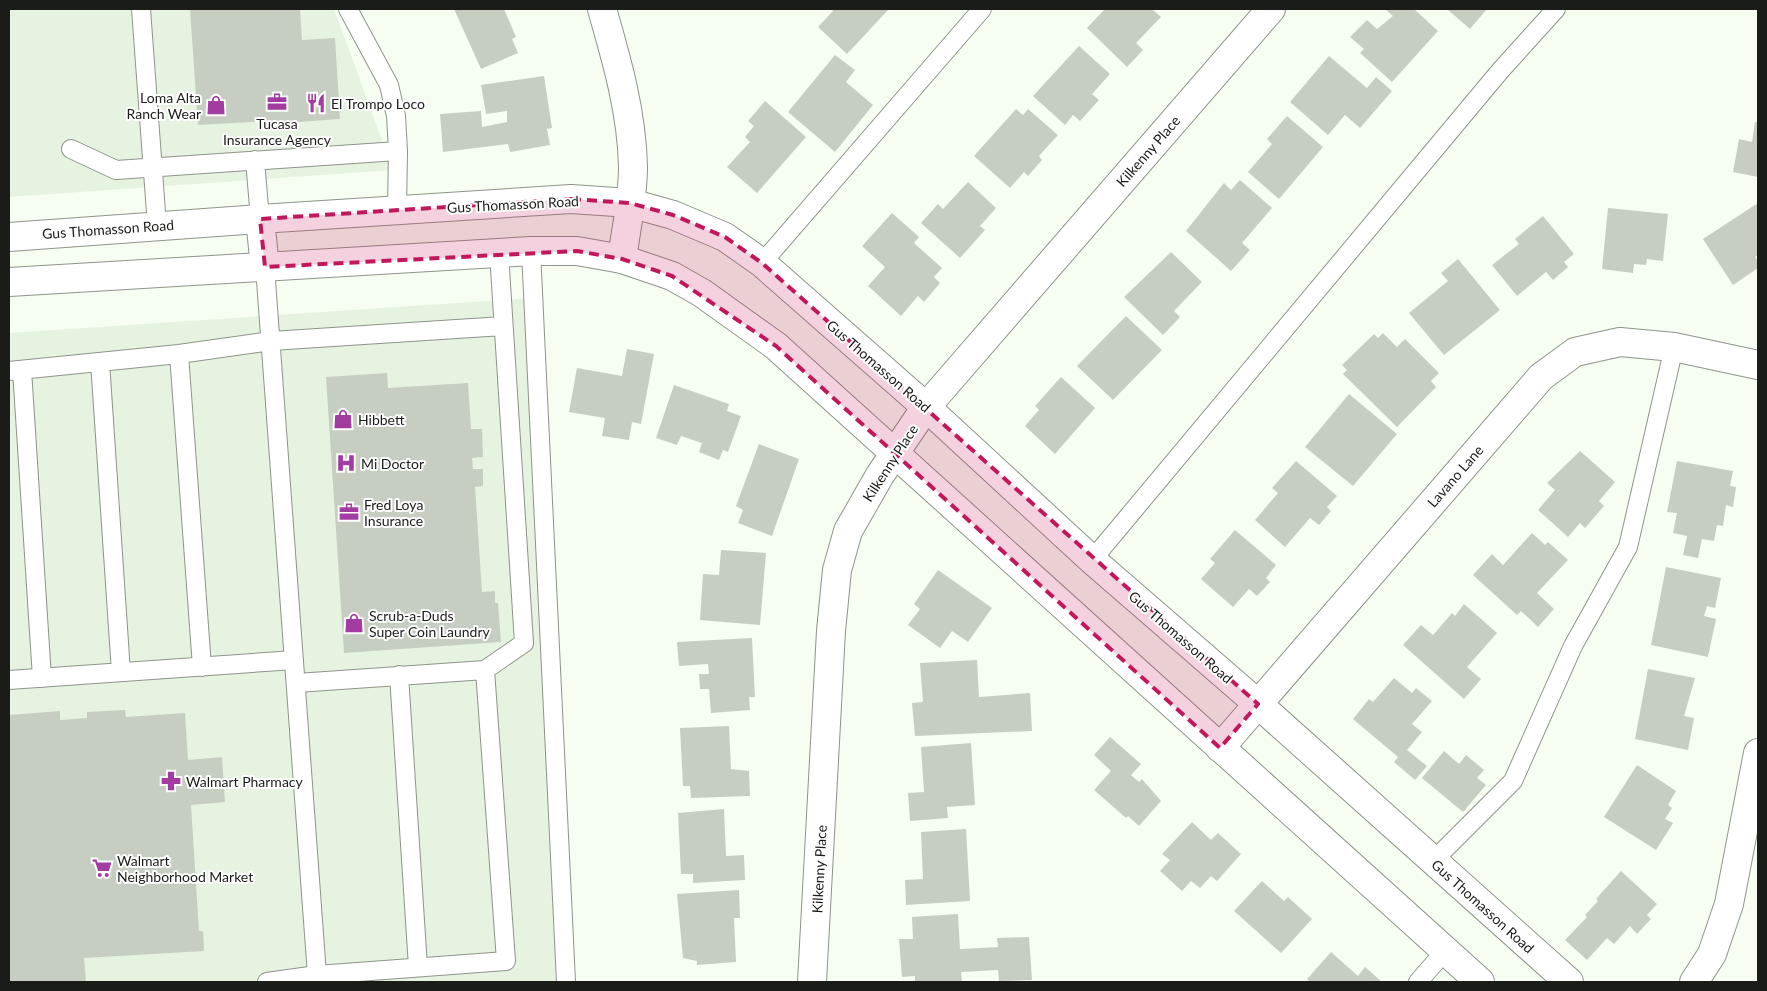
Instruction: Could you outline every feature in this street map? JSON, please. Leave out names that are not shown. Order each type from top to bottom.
[{"type":"main road","points":[[602,9],[621,73],[631,139],[633,169],[622,259]]},
{"type":"main road","name":"Kilkenny Place","points":[[812,982],[831,640],[837,570],[848,531],[894,454],[926,407],[1271,9]]},
{"type":"main road","name":"Gus Thomasson Road","points":[[9,237],[260,218],[571,199],[630,203],[673,215],[724,237],[762,263],[926,407],[1092,560],[1258,704],[1569,982]]},
{"type":"main road","points":[[260,218],[265,267]]},
{"type":"main road","points":[[9,282],[531,251],[577,251],[622,259],[672,276],[702,294],[776,346],[1480,982]]},
{"type":"main road","name":"Lavano Lane","points":[[1220,748],[1541,377],[1575,352],[1620,342],[1674,347],[1758,364]]},
{"type":"main road","points":[[1694,982],[1712,954],[1729,904],[1758,753]]},
{"type":"lane","points":[[141,9],[157,226]]},
{"type":"lane","points":[[348,9],[389,85],[396,116],[398,151],[397,210]]},
{"type":"lane","points":[[762,263],[982,9]]},
{"type":"lane","points":[[1092,560],[1500,71],[1556,9]]},
{"type":"lane","points":[[71,149],[116,170],[398,151]]},
{"type":"lane","points":[[255,160],[260,218]]},
{"type":"lane","points":[[531,251],[566,982]]},
{"type":"lane","points":[[297,683],[485,670],[524,643],[499,253]]},
{"type":"lane","points":[[265,267],[317,974]]},
{"type":"lane","points":[[42,678],[15,371],[179,354],[271,341],[503,326]]},
{"type":"lane","points":[[1433,861],[1513,782],[1573,646],[1628,547],[1674,347]]},
{"type":"lane","points":[[179,354],[202,667]]},
{"type":"lane","points":[[100,362],[121,672]]},
{"type":"lane","points":[[9,680],[294,660]]},
{"type":"lane","points":[[266,982],[317,974],[506,961],[485,670]]},
{"type":"lane","points":[[398,675],[418,967]]},
{"type":"lane","points":[[1418,982],[1445,951]]},
{"type":"highlighted area","points":[[571,199],[630,203],[673,215],[725,237],[762,263],[1258,704],[1220,748],[776,346],[672,276],[622,259],[577,251],[265,267],[260,219]]},
{"type":"shaded area","points":[[9,9],[334,9],[393,170],[9,197]]},
{"type":"shaded area","points":[[532,298],[563,982],[9,982],[9,333]]},
{"type":"building","points":[[190,9],[300,9],[302,40],[335,38],[340,119],[271,124],[271,121],[198,125]]},
{"type":"building","points":[[454,9],[504,9],[516,37],[512,39],[518,53],[481,69]]},
{"type":"building","points":[[831,9],[889,9],[847,54],[818,27],[833,11]]},
{"type":"building","points":[[1105,9],[1152,9],[1161,17],[1136,43],[1143,50],[1127,67],[1087,28]]},
{"type":"building","points":[[1385,9],[1414,9],[1438,31],[1392,82],[1360,53],[1364,49],[1350,37],[1367,20],[1377,29],[1393,16]]},
{"type":"building","points":[[1447,9],[1487,9],[1470,29]]},
{"type":"building","points":[[1079,46],[1110,74],[1092,94],[1099,100],[1080,121],[1073,115],[1065,125],[1033,96]]},
{"type":"building","points":[[835,55],[855,70],[846,82],[873,105],[835,152],[788,112]]},
{"type":"building","points":[[1329,56],[1367,88],[1376,77],[1392,91],[1360,128],[1345,115],[1328,135],[1290,102]]},
{"type":"building","points":[[544,76],[552,128],[547,129],[550,145],[510,152],[508,144],[443,152],[440,114],[481,111],[482,127],[507,122],[507,111],[486,114],[481,85]]},
{"type":"building","points":[[765,101],[806,137],[757,193],[727,167],[750,142],[745,137],[754,126],[748,121]]},
{"type":"building","points":[[1016,109],[1023,115],[1028,109],[1058,135],[1039,156],[1042,160],[1028,176],[1024,172],[1010,188],[974,156]]},
{"type":"building","points":[[1287,116],[1323,147],[1279,199],[1248,172],[1272,144],[1267,139]]},
{"type":"building","points":[[1755,122],[1758,122],[1758,177],[1733,172],[1739,139],[1752,142]]},
{"type":"building","points":[[1240,180],[1272,208],[1242,243],[1250,250],[1231,271],[1186,231],[1224,183],[1231,190]]},
{"type":"building","points":[[968,182],[996,208],[980,226],[985,230],[960,258],[921,223],[938,204],[943,209]]},
{"type":"building","points":[[1758,203],[1758,255],[1755,257],[1758,261],[1758,268],[1733,285],[1703,239]]},
{"type":"building","points":[[1608,208],[1668,214],[1663,261],[1647,259],[1646,265],[1634,264],[1633,273],[1602,269]]},
{"type":"building","points":[[892,213],[919,237],[914,243],[942,268],[934,277],[940,283],[924,302],[918,296],[901,316],[868,286],[885,267],[862,246]]},
{"type":"building","points":[[1543,216],[1574,254],[1564,262],[1568,267],[1553,280],[1546,272],[1517,296],[1492,265],[1519,244],[1515,239]]},
{"type":"building","points":[[1171,252],[1202,282],[1174,311],[1180,317],[1163,335],[1124,297]]},
{"type":"building","points":[[1458,259],[1500,310],[1444,355],[1409,313],[1448,281],[1441,273]]},
{"type":"building","points":[[1126,316],[1162,350],[1113,400],[1077,366]]},
{"type":"building","points":[[1383,333],[1397,347],[1405,339],[1439,373],[1431,381],[1436,387],[1397,427],[1343,374],[1347,370],[1342,365],[1374,334],[1378,338]]},
{"type":"building","points":[[627,349],[654,354],[641,424],[632,422],[629,440],[602,436],[605,418],[569,412],[577,368],[622,376]]},
{"type":"building","points":[[387,373],[388,388],[468,383],[471,429],[482,429],[483,457],[472,458],[473,469],[483,469],[483,486],[475,487],[482,592],[495,591],[495,603],[498,603],[501,642],[344,653],[326,377]]},
{"type":"building","points":[[1061,377],[1095,408],[1055,454],[1025,426],[1039,410],[1035,406]]},
{"type":"building","points":[[674,385],[729,404],[727,411],[741,416],[728,452],[723,450],[719,460],[699,452],[702,443],[681,436],[677,445],[656,438]]},
{"type":"building","points":[[1349,394],[1397,434],[1353,486],[1305,447]]},
{"type":"building","points":[[759,444],[799,459],[772,536],[738,523],[743,510],[736,506]]},
{"type":"building","points":[[1580,451],[1615,482],[1599,501],[1604,506],[1585,528],[1580,523],[1568,537],[1538,510],[1555,490],[1547,483]]},
{"type":"building","points":[[1296,461],[1337,496],[1327,507],[1331,511],[1319,525],[1310,518],[1285,547],[1255,520],[1278,493],[1272,488]]},
{"type":"building","points":[[1677,461],[1733,471],[1730,486],[1736,487],[1733,507],[1726,505],[1723,526],[1717,525],[1714,541],[1702,539],[1698,558],[1683,555],[1687,536],[1673,533],[1677,513],[1667,512]]},
{"type":"building","points":[[1235,530],[1276,565],[1266,578],[1270,582],[1257,596],[1249,589],[1233,607],[1201,579],[1215,563],[1210,559]]},
{"type":"building","points":[[1532,533],[1545,545],[1548,542],[1568,560],[1537,593],[1554,609],[1538,627],[1521,611],[1517,615],[1473,575],[1492,554],[1503,565]]},
{"type":"building","points":[[721,550],[766,553],[760,625],[700,620],[703,574],[719,575]]},
{"type":"building","points":[[1666,567],[1721,578],[1715,608],[1707,606],[1704,616],[1716,619],[1708,657],[1651,645]]},
{"type":"building","points":[[938,570],[992,608],[968,642],[952,631],[940,648],[908,625],[920,609],[914,604]]},
{"type":"building","points":[[1464,604],[1497,633],[1467,667],[1481,679],[1464,699],[1403,645],[1421,625],[1433,635],[1452,613],[1455,616]]},
{"type":"building","points":[[752,638],[755,697],[749,697],[750,710],[711,713],[709,689],[700,689],[699,674],[709,674],[708,664],[679,666],[677,642]]},
{"type":"building","points":[[977,660],[979,697],[1030,693],[1032,731],[915,736],[912,703],[923,702],[920,663]]},
{"type":"building","points":[[1648,669],[1695,678],[1684,716],[1694,718],[1688,750],[1635,739]]},
{"type":"building","points":[[1394,678],[1412,693],[1416,688],[1432,701],[1412,724],[1422,732],[1407,750],[1427,766],[1415,780],[1394,762],[1398,757],[1353,719],[1369,699],[1373,702]]},
{"type":"building","name":"Walmart Neighborhood Market","points":[[125,710],[126,717],[185,713],[188,760],[222,757],[225,802],[191,805],[199,931],[203,931],[204,951],[84,958],[86,982],[9,982],[9,715],[60,711],[60,720],[87,718],[87,712]]},
{"type":"building","points":[[729,726],[731,769],[749,771],[750,796],[691,798],[690,786],[683,786],[680,728]]},
{"type":"building","points":[[1110,737],[1141,764],[1131,775],[1139,782],[1142,779],[1161,801],[1139,826],[1128,816],[1126,818],[1094,790],[1111,771],[1094,755]]},
{"type":"building","points":[[971,743],[975,805],[947,807],[948,818],[910,821],[908,793],[924,792],[921,747]]},
{"type":"building","points":[[1444,751],[1459,764],[1466,755],[1484,770],[1477,778],[1486,785],[1463,812],[1422,778]]},
{"type":"building","points":[[1637,765],[1676,791],[1668,805],[1672,808],[1665,819],[1673,823],[1656,850],[1604,817]]},
{"type":"building","points":[[724,809],[726,856],[744,855],[745,880],[693,883],[693,874],[681,874],[678,813]]},
{"type":"building","points":[[1192,822],[1211,840],[1218,833],[1241,854],[1217,881],[1211,876],[1200,888],[1191,881],[1182,891],[1160,871],[1170,860],[1162,854]]},
{"type":"building","points":[[966,829],[970,901],[906,905],[905,880],[923,879],[921,832]]},
{"type":"building","points":[[1621,871],[1657,904],[1647,915],[1651,919],[1637,934],[1630,926],[1614,944],[1607,938],[1587,960],[1565,940],[1587,917],[1585,915],[1598,901],[1596,899]]},
{"type":"building","points":[[1262,881],[1284,901],[1288,897],[1312,919],[1281,953],[1234,911]]},
{"type":"building","points":[[739,890],[740,918],[734,918],[736,962],[697,965],[697,961],[683,958],[677,894]]},
{"type":"building","points":[[958,914],[960,949],[998,947],[997,938],[1029,937],[1032,980],[999,981],[998,970],[961,972],[962,982],[915,982],[915,976],[902,977],[899,939],[913,939],[912,917]]},
{"type":"building","points":[[1331,952],[1358,976],[1365,967],[1382,982],[1310,982],[1307,979]]},
{"type":"place","name":"Tucasa Insurance Agency","points":[[277,102]]},
{"type":"place","name":"El Trompo Loco","points":[[316,103]]},
{"type":"place","name":"Loma Alta Ranch Wear","points":[[216,105]]},
{"type":"place","name":"Hibbett","points":[[343,419]]},
{"type":"place","name":"Mi Doctor","points":[[346,463]]},
{"type":"place","name":"Fred Loya Insurance","points":[[349,512]]},
{"type":"place","name":"Scrub-a-Duds Super Coin Laundry","points":[[354,623]]},
{"type":"place","name":"Walmart Pharmacy","points":[[171,781]]},
{"type":"place","name":"Walmart Neighborhood Market","points":[[102,868]]}]
